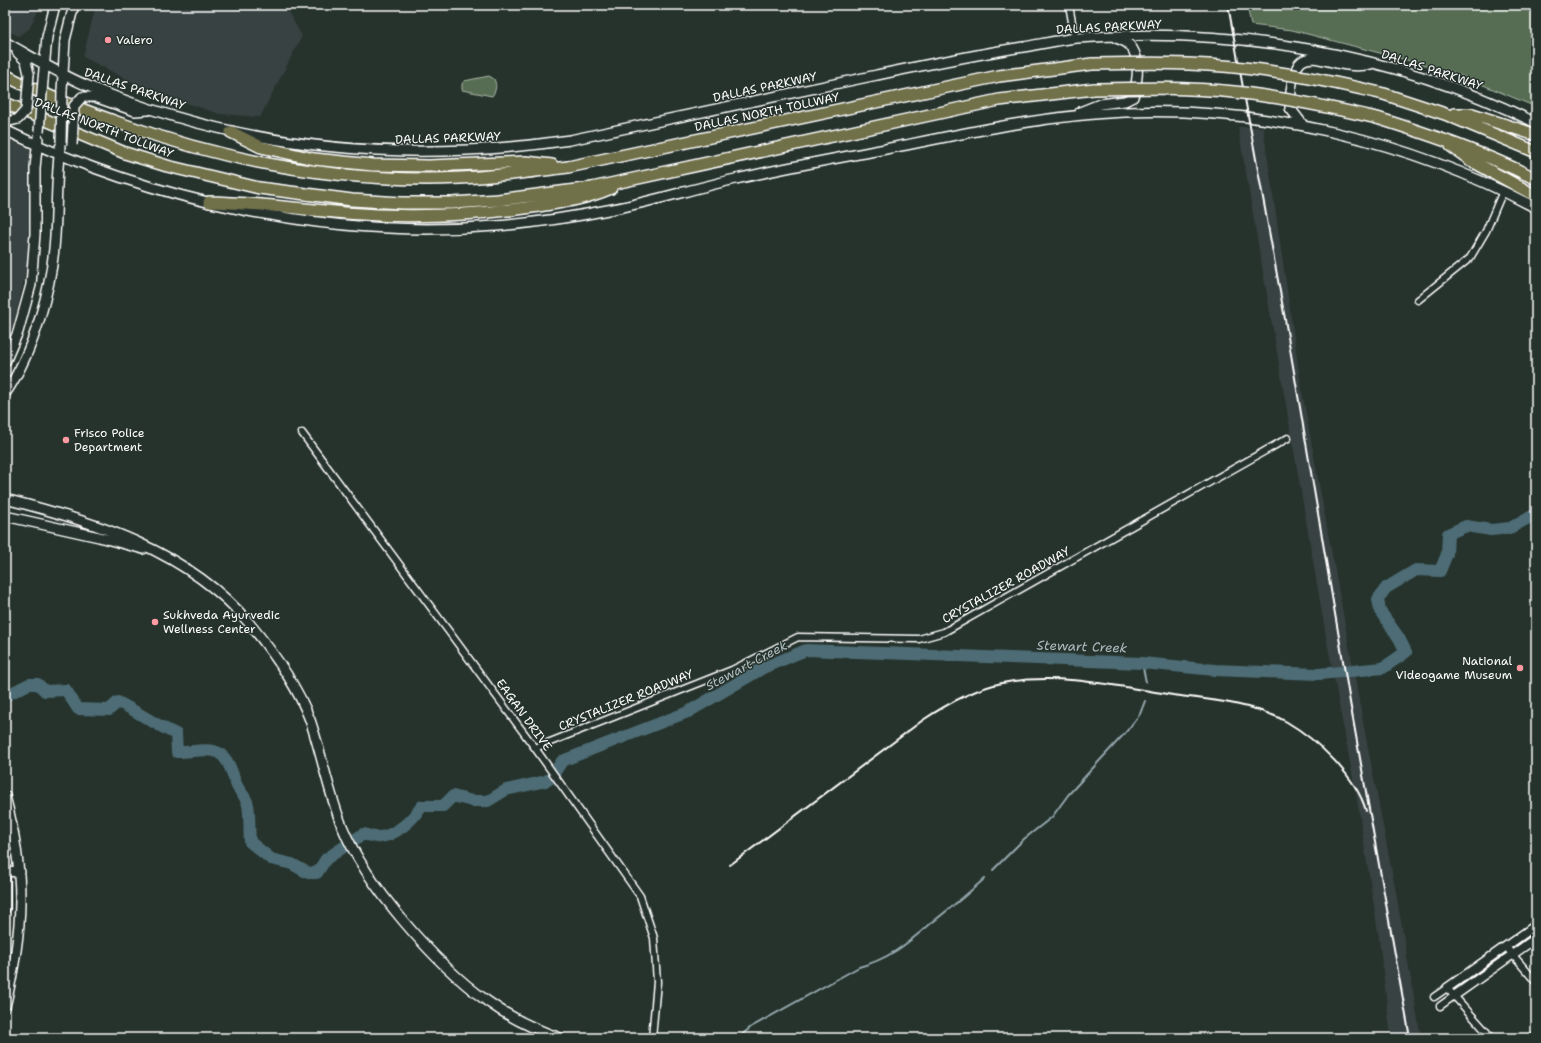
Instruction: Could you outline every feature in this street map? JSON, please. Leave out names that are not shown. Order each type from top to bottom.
[{"type":"highway","name":"DALLAS NORTH TOLLWAY","points":[[5,74],[19,83],[93,114],[193,147],[284,167],[332,174],[428,179],[526,173],[568,167],[999,76],[1092,64],[1149,63],[1244,68],[1331,82],[1384,94],[1445,114],[1536,152]]},
{"type":"highway","name":"DALLAS NORTH TOLLWAY","points":[[5,103],[85,137],[167,166],[259,188],[305,196],[402,204],[452,203],[546,195],[632,179],[1000,100],[1094,89],[1150,87],[1233,92],[1327,106],[1377,118],[1435,136],[1475,151],[1536,179]]},
{"type":"highway","points":[[1445,114],[1472,114],[1536,135]]},
{"type":"highway","points":[[231,132],[261,147],[314,159],[358,163],[429,166],[526,162],[568,167]]},
{"type":"highway","points":[[1435,136],[1472,161],[1536,196]]},
{"type":"highway","points":[[209,202],[256,203],[391,215],[457,216],[494,213],[593,196],[632,179]]},
{"type":"main road","points":[[5,362],[24,314],[31,285],[34,255],[35,168],[44,63],[47,37],[55,5]]},
{"type":"main road","points":[[5,394],[11,386],[34,337],[40,318],[53,258],[56,179],[61,142],[62,73],[65,40],[74,5]]},
{"type":"main road","name":"DALLAS PARKWAY","points":[[6,43],[87,86],[151,110],[231,132],[330,147],[379,152],[459,152],[523,147],[617,130],[968,56],[1075,38],[1112,37],[1153,36],[1234,40],[1331,53],[1372,63],[1475,96],[1536,123]]},
{"type":"main road","points":[[1074,115],[1100,104],[1125,101],[1132,97],[1138,83],[1134,53],[1132,47],[1125,42],[1112,37]]},
{"type":"main road","points":[[5,119],[10,121],[18,119],[26,110],[29,74],[26,61],[6,43]]},
{"type":"main road","points":[[1303,125],[1290,108],[1293,74],[1301,62],[1310,57],[1360,67],[1372,63]]},
{"type":"main road","points":[[86,164],[77,155],[72,145],[74,106],[82,97],[96,97],[135,111],[151,110]]},
{"type":"main road","points":[[5,130],[86,164],[150,186],[253,213],[339,225],[418,229],[494,226],[537,222],[616,209],[744,177],[1017,123],[1074,115],[1126,112],[1198,113],[1248,117],[1303,125],[1343,134],[1406,152],[1471,176],[1536,208]]},
{"type":"main road","points":[[24,314],[40,318]]},
{"type":"main road","points":[[5,499],[48,510],[129,537],[189,571],[229,602],[248,622],[270,651],[296,691],[309,718],[332,799],[343,829],[363,866],[378,888],[435,956],[458,978],[488,1002],[527,1025],[560,1038]]},
{"type":"main road","points":[[5,516],[98,537],[160,554]]},
{"type":"main road","points":[[5,796],[13,826],[20,872],[20,919],[16,955],[5,1007]]},
{"type":"main road","points":[[5,871],[20,872]]},
{"type":"main road","points":[[5,879],[5,908]]},
{"type":"street","points":[[1069,5],[1075,38]]},
{"type":"street","points":[[1418,300],[1470,258],[1486,231],[1503,191]]},
{"type":"street","name":"EAGAN DRIVE","points":[[302,434],[535,748],[640,896],[654,938],[657,982],[652,1038]]},
{"type":"street","name":"CRYSTALIZER ROADWAY","points":[[535,748],[732,670],[798,637],[919,639],[944,632],[1288,438]]},
{"type":"street","points":[[1434,997],[1536,925]]},
{"type":"street","points":[[1440,1006],[1536,938]]},
{"type":"street","points":[[1506,946],[1536,982]]},
{"type":"street","points":[[1447,988],[1492,1038]]},
{"type":"street","points":[[1532,1038],[1536,1035]]},
{"type":"shaded area","points":[[5,5],[41,5],[29,29],[18,36],[5,29]]},
{"type":"shaded area","points":[[96,5],[284,5],[302,36],[260,117],[220,114],[150,91],[83,57]]},
{"type":"shaded area","points":[[1238,127],[1263,127],[1302,392],[1396,893],[1421,1038],[1391,1038],[1379,938],[1357,799],[1326,636]]},
{"type":"shaded area","points":[[5,137],[31,150],[28,262],[14,324],[5,339]]},
{"type":"green space","points":[[1247,5],[1536,5],[1536,107],[1452,72],[1292,30],[1251,25]]},
{"type":"green space","points":[[489,76],[494,79],[496,83],[492,96],[462,90],[462,84],[464,81]]},
{"type":"waterway","name":"Stewart Creek","points":[[5,696],[29,684],[38,684],[45,691],[66,690],[78,709],[109,710],[118,702],[176,734],[177,752],[204,750],[219,753],[227,761],[237,786],[247,802],[250,842],[271,859],[292,864],[308,873],[317,873],[326,859],[363,834],[373,837],[392,834],[404,826],[422,806],[443,806],[453,796],[472,801],[488,801],[506,790],[546,781],[551,778],[562,761],[688,712],[763,668],[806,650],[1142,663],[1215,670],[1319,674],[1383,668],[1406,652],[1399,638],[1380,611],[1378,599],[1386,588],[1416,570],[1440,571],[1447,554],[1448,534],[1466,526],[1491,530],[1510,528],[1536,514]]},
{"type":"waterway","points":[[1142,663],[1146,682]]},
{"type":"waterway","points":[[993,870],[1024,839],[1052,817],[1068,795],[1126,732],[1140,714],[1145,701]]},
{"type":"waterway","points":[[738,1038],[751,1027],[859,967],[879,960],[896,950],[912,939],[985,878]]},
{"type":"railway","points":[[1228,5],[1285,319],[1351,708],[1410,1038]]},
{"type":"railway","points":[[730,865],[932,714],[981,689],[1002,683],[1023,680],[1066,680],[1109,684],[1231,703],[1260,710],[1287,722],[1298,729],[1334,760],[1354,785],[1366,811]]},
{"type":"place","name":"Valero","points":[[108,40]]},
{"type":"place","name":"Frisco Police Department","points":[[66,440]]},
{"type":"place","name":"Sukhveda Ayurvedic Wellness Center","points":[[155,622]]},
{"type":"place","name":"National Videogame Museum","points":[[1520,668]]}]
